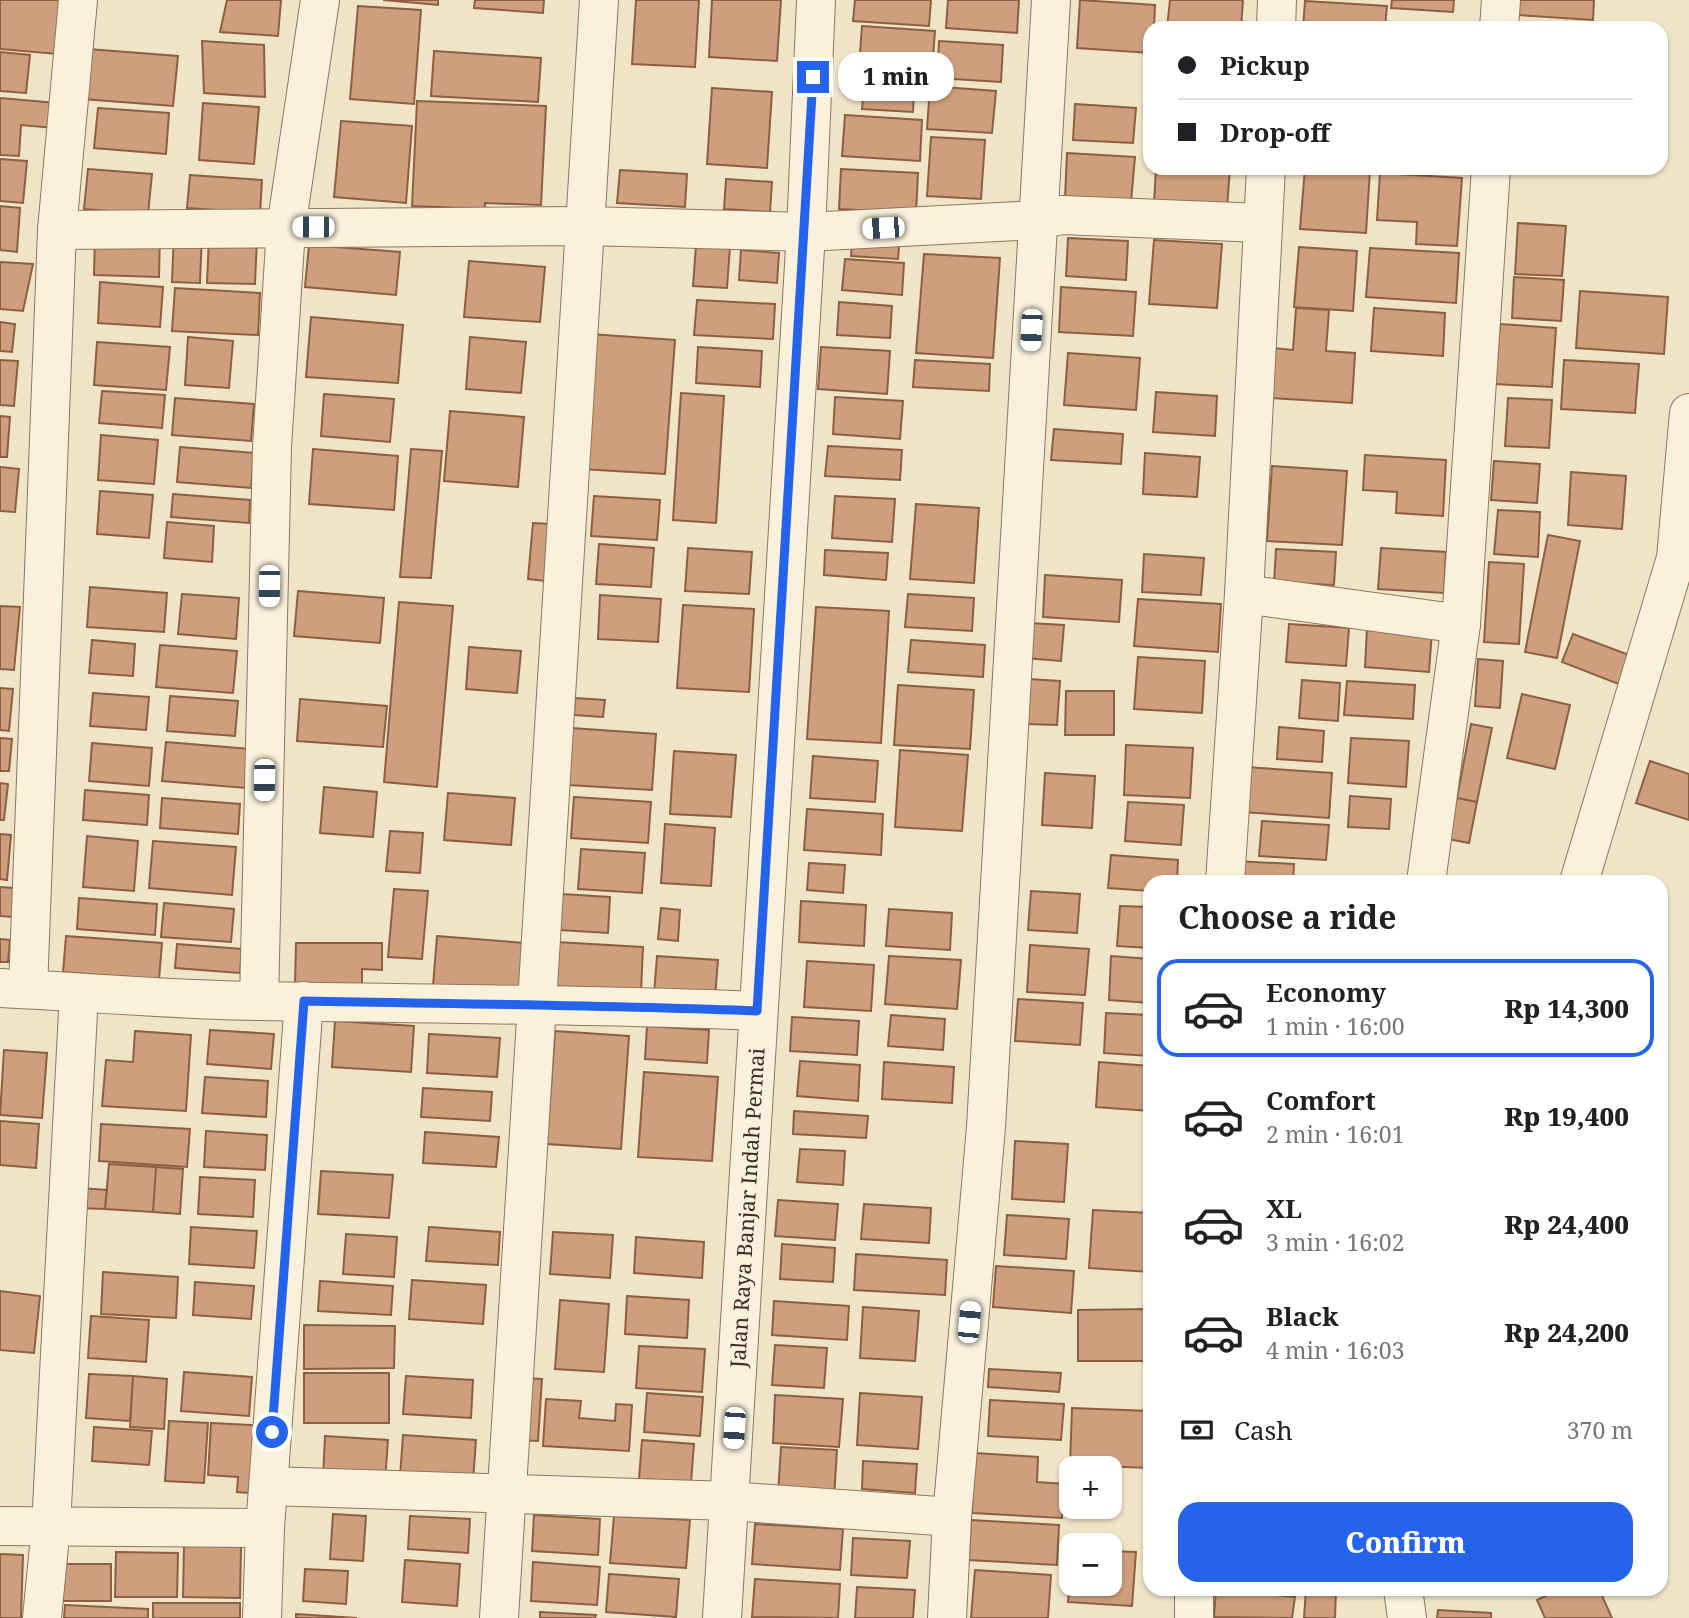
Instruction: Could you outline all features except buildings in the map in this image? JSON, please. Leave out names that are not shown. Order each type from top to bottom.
[{"type":"street","points":[[78,0],[57,230],[14,988],[259,1001],[537,1007],[587,1004],[757,1011]]},
{"type":"street","points":[[259,1001],[272,447],[286,228],[320,0]]},
{"type":"street","points":[[499,1618],[599,0]]},
{"type":"street","name":"Jalan Raya Banjar Indah Permai","points":[[722,1618],[806,232],[817,0]]},
{"type":"street","points":[[947,1618],[952,1517],[986,1127],[1051,0]]},
{"type":"street","points":[[1276,21],[1278,0]]},
{"type":"street","points":[[1499,21],[1500,0]]},
{"type":"street","points":[[1225,875],[1244,594],[1265,175]]},
{"type":"street","points":[[1427,875],[1461,624],[1491,175]]},
{"type":"street","points":[[57,230],[586,226],[806,232],[1038,220],[1062,215],[1262,223]]},
{"type":"street","points":[[1581,875],[1682,559],[1689,413]]},
{"type":"street","points":[[1244,594],[1461,624]]},
{"type":"street","points":[[42,1618],[51,1525],[79,993]]},
{"type":"street","points":[[262,1618],[265,1528],[304,1001]]},
{"type":"street","points":[[268,1486],[729,1501],[952,1517]]},
{"type":"street","points":[[0,1526],[265,1528]]},
{"type":"street","points":[[1194,1596],[1194,1618]]},
{"type":"street","points":[[1404,1596],[1406,1618]]},
{"type":"route","points":[[272,1432],[304,1001],[537,1007],[587,1004],[757,1011],[806,232],[813,77]]}]
